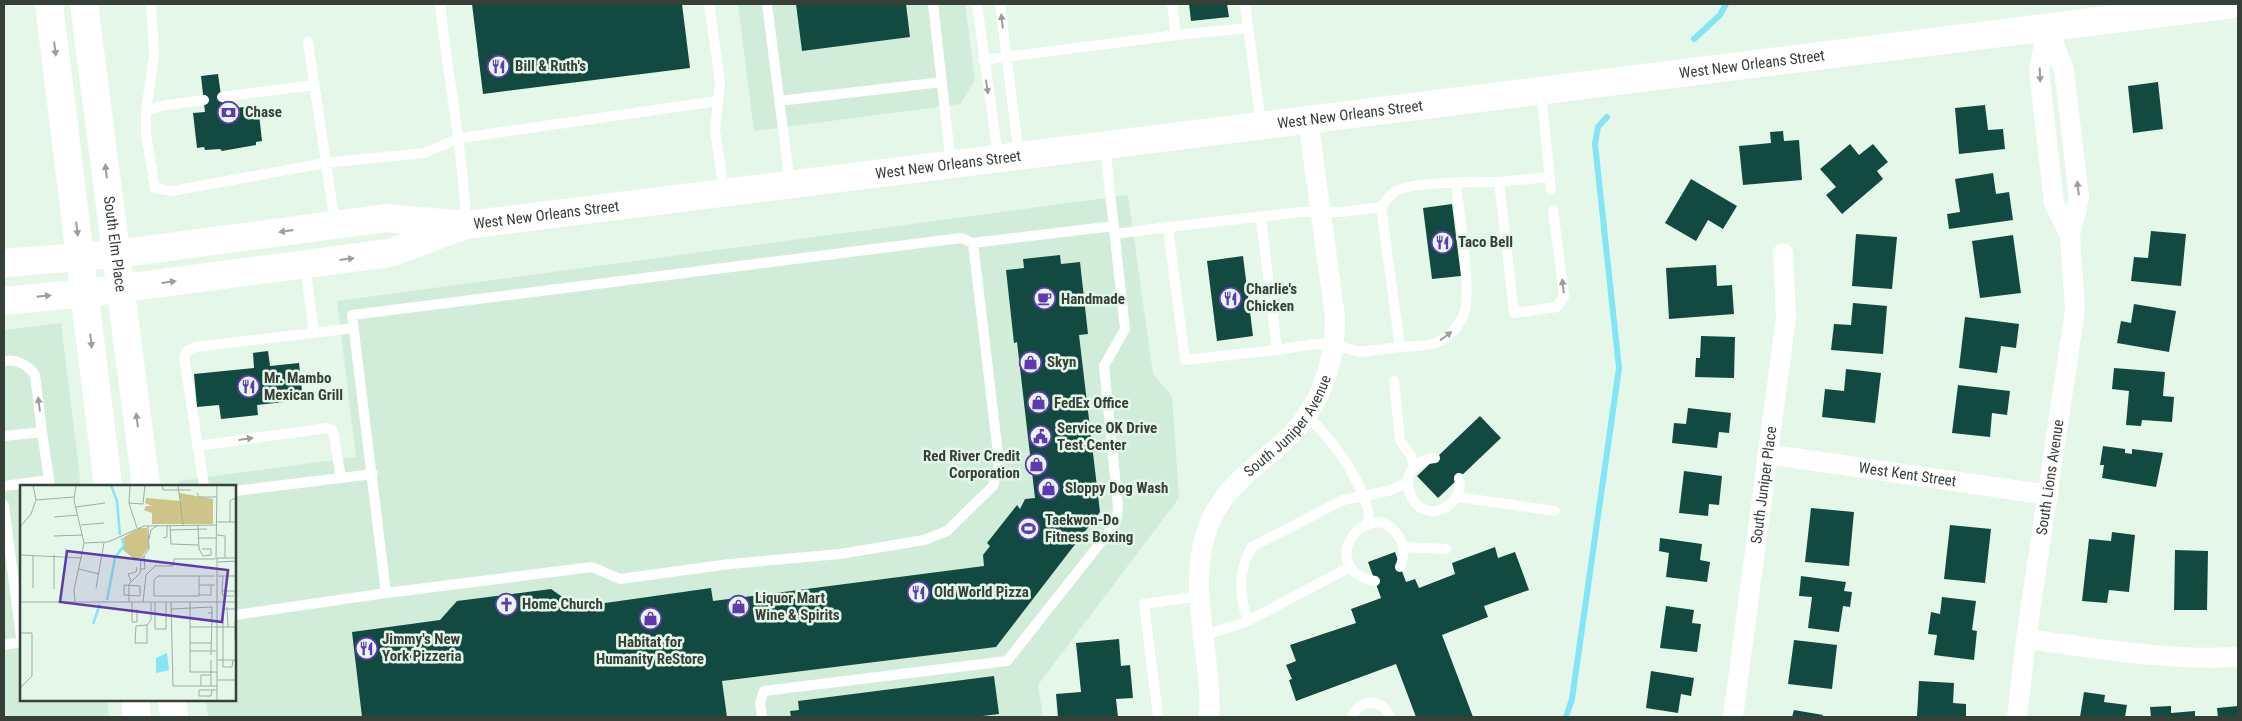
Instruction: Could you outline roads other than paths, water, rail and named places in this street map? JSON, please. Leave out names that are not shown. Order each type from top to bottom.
[{"type":"main road","points":[[49,4],[108,485]]},
{"type":"main road","name":"South Elm Place","points":[[84,4],[146,485]]},
{"type":"main road","name":"West New Orleans Street","points":[[4,263],[116,254],[386,218],[466,225],[2234,4]]},
{"type":"main road","name":"West New Orleans Street","points":[[4,301],[85,293],[390,254],[466,225]]},
{"type":"main road","points":[[135,701],[137,717]]},
{"type":"main road","points":[[172,701],[174,717]]},
{"type":"street","name":"South Lions Avenue","points":[[2017,717],[2026,639],[2049,494],[2074,310],[2070,235],[2079,198],[2064,70],[2047,27]]},
{"type":"street","name":"South Juniper Avenue","points":[[1209,717],[1210,701],[1200,596],[1200,558],[1206,532],[1218,506],[1232,486],[1279,446],[1308,416],[1328,372],[1334,345],[1335,317],[1308,119]]},
{"type":"street","name":"South Juniper Place","points":[[1733,717],[1786,316],[1783,253]]},
{"type":"street","name":"West Kent Street","points":[[1767,454],[2049,494]]},
{"type":"street","points":[[2026,639],[2156,656],[2206,659],[2238,657]]},
{"type":"lane","points":[[151,4],[154,56],[146,111],[146,134],[154,188],[172,191],[325,163],[424,153],[460,138],[718,101]]},
{"type":"lane","points":[[440,4],[460,138],[466,225]]},
{"type":"lane","points":[[708,4],[720,82],[716,130],[724,193]]},
{"type":"lane","points":[[767,4],[790,185]]},
{"type":"lane","points":[[933,4],[951,165]]},
{"type":"lane","points":[[977,4],[983,60],[1009,158]]},
{"type":"lane","points":[[1000,4],[1007,57],[1009,158]]},
{"type":"lane","points":[[1172,4],[1176,35]]},
{"type":"lane","points":[[1245,4],[1261,125]]},
{"type":"lane","points":[[983,60],[1176,35],[1248,28]]},
{"type":"lane","points":[[308,42],[335,224]]},
{"type":"lane","points":[[779,101],[942,82]]},
{"type":"lane","points":[[222,97],[314,85]]},
{"type":"lane","points":[[1541,90],[1550,190]]},
{"type":"lane","points":[[146,111],[162,106],[204,100]]},
{"type":"lane","points":[[762,717],[760,703],[764,691],[1007,662],[1113,527],[1118,507],[1104,366],[1125,329],[1105,145]]},
{"type":"lane","points":[[386,593],[373,474],[352,315],[961,238],[973,243],[1168,227],[1302,212],[1342,212],[1381,206],[1394,192],[1403,187],[1499,182],[1549,177]]},
{"type":"lane","points":[[1499,182],[1514,313],[1557,307],[1564,296],[1553,210]]},
{"type":"lane","points":[[1168,227],[1185,360],[1278,350],[1313,344],[1334,345],[1359,352],[1437,342],[1450,334],[1459,324],[1464,313],[1466,286],[1456,183]]},
{"type":"lane","points":[[1381,206],[1400,347]]},
{"type":"lane","points":[[1261,218],[1278,350]]},
{"type":"lane","points":[[236,615],[386,593],[592,567],[620,579],[730,564],[840,554],[924,540],[947,531],[993,486],[999,462],[973,243]]},
{"type":"lane","points":[[304,264],[314,333]]},
{"type":"lane","points":[[204,485],[184,357],[187,351],[195,347],[354,328]]},
{"type":"lane","points":[[4,361],[22,363],[36,375],[49,483],[4,486]]},
{"type":"lane","points":[[1394,382],[1400,440],[1411,456],[1414,467]]},
{"type":"lane","points":[[1308,416],[1340,452],[1354,474],[1369,513],[1367,524]]},
{"type":"lane","points":[[198,446],[327,428],[332,430],[334,436],[341,478]]},
{"type":"lane","points":[[4,436],[42,432]]},
{"type":"lane","points":[[1248,620],[1242,603],[1241,587],[1246,557],[1252,547],[1342,500],[1392,490],[1407,482],[1414,467],[1421,462],[1435,458]]},
{"type":"lane","points":[[236,491],[373,474]]},
{"type":"lane","points":[[1407,482],[1412,499],[1426,510],[1435,511],[1444,509],[1457,497],[1459,478]]},
{"type":"lane","points":[[1457,497],[1555,512]]},
{"type":"lane","points":[[4,505],[8,569],[15,590],[20,630]]},
{"type":"lane","points":[[1375,581],[1357,574],[1350,567],[1347,559],[1348,542],[1359,528],[1367,524],[1376,523],[1394,530],[1404,547],[1400,567]]},
{"type":"lane","points":[[1404,547],[1446,549]]},
{"type":"lane","points":[[1204,635],[1248,620],[1350,567]]},
{"type":"lane","points":[[4,591],[15,590]]},
{"type":"lane","points":[[1158,717],[1144,604],[1200,596]]},
{"type":"lane","points":[[4,644],[20,642]]},
{"type":"lane","points":[[1351,717],[1359,706],[1371,702],[1383,706],[1390,717]]},
{"type":"waterway","points":[[1694,39],[1720,15],[1726,4]]},
{"type":"waterway","points":[[1566,717],[1572,699],[1619,368],[1595,144],[1598,127],[1607,117]]},
{"type":"place","name":"Bill & Ruth's","points":[[499,66]]},
{"type":"place","name":"Chase","points":[[229,112]]},
{"type":"place","name":"Taco Bell","points":[[1442,242]]},
{"type":"place","name":"Charlie's Chicken","points":[[1230,298]]},
{"type":"place","name":"Handmade","points":[[1045,299]]},
{"type":"place","name":"Skyn","points":[[1031,362]]},
{"type":"place","name":"Mr. Mambo Mexican Grill","points":[[248,387]]},
{"type":"place","name":"FedEx Office","points":[[1038,403]]},
{"type":"place","name":"Service OK Drive Test Center","points":[[1041,437]]},
{"type":"place","name":"Red River Credit Corporation","points":[[1036,465]]},
{"type":"place","name":"Sloppy Dog Wash","points":[[1049,488]]},
{"type":"place","name":"Taekwon-Do Fitness Boxing","points":[[1029,529]]},
{"type":"place","name":"Old World Pizza","points":[[918,592]]},
{"type":"place","name":"Home Church","points":[[506,604]]},
{"type":"place","name":"Liquor Mart Wine & Spirits","points":[[739,607]]},
{"type":"place","name":"Habitat for Humanity ReStore","points":[[650,619]]},
{"type":"place","name":"Jimmy's New York Pizzeria","points":[[366,648]]}]
